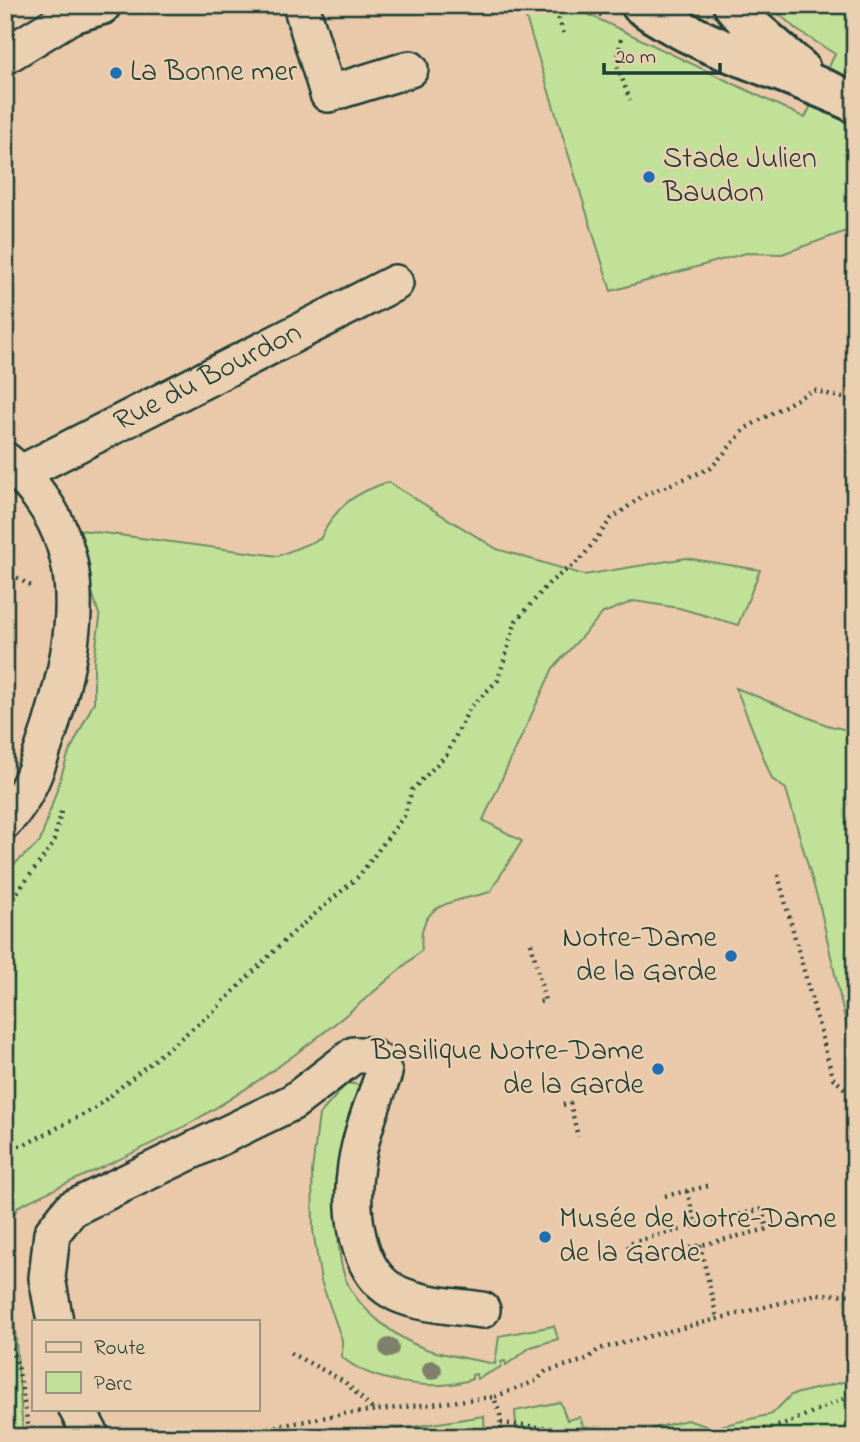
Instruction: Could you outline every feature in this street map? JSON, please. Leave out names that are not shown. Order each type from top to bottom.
[{"type":"street","points":[[302,5],[328,94],[410,69]]},
{"type":"street","points":[[733,5],[752,27],[817,85]]},
{"type":"street","points":[[5,56],[84,8]]},
{"type":"street","points":[[632,18],[663,20],[855,103]]},
{"type":"street","name":"Rue du Bourdon","points":[[13,467],[395,283]]},
{"type":"street","points":[[5,821],[26,791],[40,760],[71,647],[75,612],[74,580],[67,548],[52,513],[13,467]]},
{"type":"street","points":[[55,1320],[47,1278],[52,1233],[71,1209],[293,1102],[354,1055],[369,1055],[380,1063],[384,1073],[367,1119],[356,1166],[356,1205],[365,1261],[377,1278],[397,1293],[482,1310]]},
{"type":"street","points":[[78,1410],[92,1437]]},
{"type":"path","points":[[563,5],[558,17],[564,34]]},
{"type":"path","points":[[630,100],[617,65],[632,18]]},
{"type":"path","points":[[5,1145],[22,1146],[94,1110],[215,1010],[286,939],[359,876],[404,816],[412,790],[447,754],[469,709],[498,680],[516,621],[550,582],[581,559],[611,519],[644,495],[712,468],[746,428],[813,390],[850,400],[855,408]]},
{"type":"path","points":[[778,875],[833,1078],[855,1098]]},
{"type":"path","points":[[531,943],[545,1001],[538,1002]]},
{"type":"path","points":[[563,1105],[570,1103],[578,1137]]},
{"type":"path","points":[[665,1196],[708,1186]]},
{"type":"path","points":[[687,1191],[696,1226]]},
{"type":"path","points":[[762,1209],[767,1229],[700,1245],[632,1262],[628,1243],[762,1209]]},
{"type":"path","points":[[700,1245],[717,1318]]},
{"type":"path","points":[[220,1437],[373,1409],[494,1396],[536,1381],[546,1371],[586,1360],[599,1349],[816,1294],[855,1295]]},
{"type":"path","points":[[5,1335],[18,1366],[30,1437]]},
{"type":"path","points":[[290,1353],[344,1381],[373,1409]]},
{"type":"path","points":[[737,1437],[785,1424],[855,1394]]},
{"type":"path","points":[[494,1396],[502,1437]]},
{"type":"path","points":[[501,1423],[576,1431],[595,1437]]},
{"type":"green space","points":[[522,5],[569,5],[805,118],[835,54],[797,30],[769,5],[855,5],[855,228],[782,254],[746,253],[611,291]]},
{"type":"green space","points":[[388,482],[497,549],[584,575],[686,558],[760,570],[738,625],[679,608],[634,601],[603,613],[553,668],[483,820],[522,841],[490,892],[451,902],[431,913],[422,934],[422,950],[340,1020],[253,1084],[171,1134],[19,1206],[7,1225],[23,1432],[26,1437],[5,1437],[5,872],[40,842],[68,755],[94,702],[94,660],[100,618],[73,529],[278,556],[320,539],[347,502]]},
{"type":"green space","points":[[736,688],[827,725],[855,732],[855,1046],[851,1046],[820,907],[786,789],[772,779]]},
{"type":"green space","points":[[347,1083],[360,1085],[349,1115],[340,1159],[339,1243],[346,1280],[359,1302],[380,1322],[415,1344],[443,1354],[495,1364],[499,1336],[554,1326],[558,1339],[531,1347],[506,1365],[505,1361],[501,1362],[501,1367],[477,1379],[476,1374],[472,1375],[472,1379],[441,1385],[386,1379],[354,1366],[342,1357],[342,1340],[321,1281],[313,1230],[312,1171],[319,1115]]},
{"type":"green space","points":[[855,1379],[855,1437],[517,1437],[515,1411],[560,1402],[567,1420],[580,1417],[583,1426],[625,1435],[687,1420],[712,1428],[772,1414],[791,1395]]},
{"type":"green space","points":[[484,1416],[485,1437],[347,1437]]},
{"type":"place","name":"La Bonne mer","points":[[116,73]]},
{"type":"place","name":"Stade Julien Baudon","points":[[649,177]]},
{"type":"place","name":"Notre-Dame de la Garde","points":[[731,956]]},
{"type":"place","name":"Basilique Notre-Dame de la Garde","points":[[658,1069]]},
{"type":"place","name":"Musée de Notre-Dame de la Garde","points":[[545,1237]]}]
